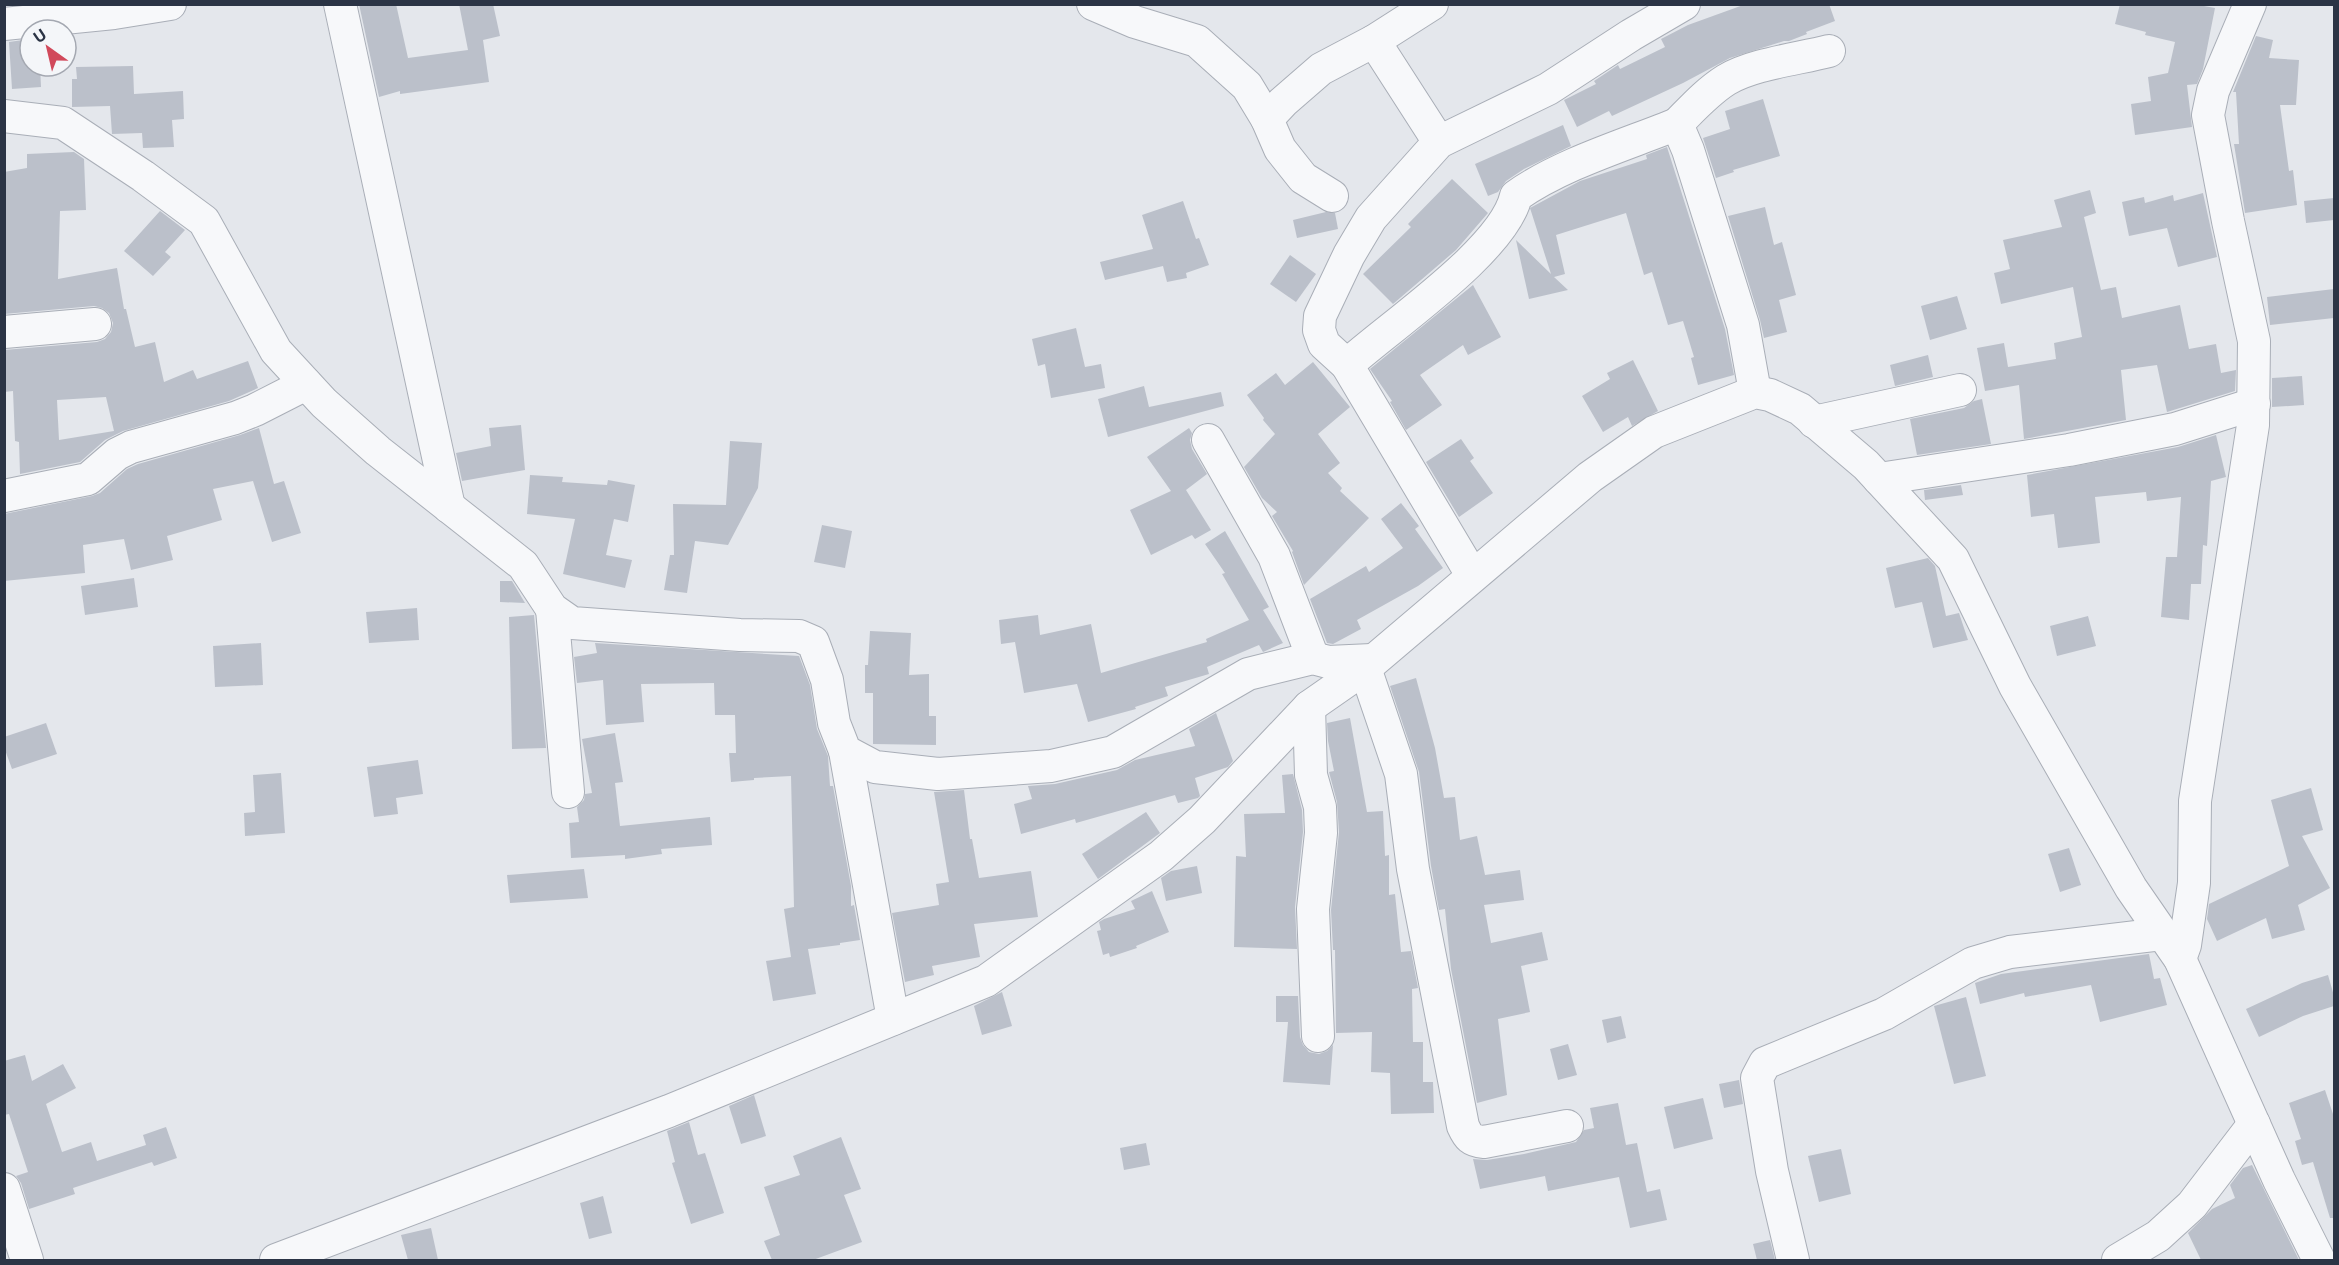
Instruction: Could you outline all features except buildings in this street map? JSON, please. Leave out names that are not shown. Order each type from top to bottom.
[{"type":"street","points":[[4,24],[114,13],[170,4]]},
{"type":"street","points":[[340,4],[449,507]]},
{"type":"street","points":[[1093,4],[1135,22],[1197,41],[1247,86],[1267,119],[1280,149],[1303,178],[1332,196]]},
{"type":"street","points":[[1267,119],[1321,69],[1374,41],[1432,4]]},
{"type":"street","points":[[1472,575],[1347,364],[1324,344],[1319,330],[1320,316],[1348,255],[1371,218],[1439,142],[1548,89],[1631,35],[1684,4]]},
{"type":"street","points":[[1793,1260],[1772,1171],[1757,1078],[1765,1063],[1884,1014],[1973,963],[2010,952],[2185,945],[2194,883],[2196,801],[2253,425],[2254,341],[2208,115],[2242,7]]},
{"type":"street","points":[[1374,41],[1439,142]]},
{"type":"street","points":[[1347,364],[1427,300],[1485,248],[1513,208],[1516,196],[1529,186],[1564,169],[1677,124],[1706,96],[1727,80],[1756,69],[1829,51]]},
{"type":"street","points":[[4,116],[63,123],[143,176],[204,221],[276,351],[324,404],[378,452],[523,565],[552,609],[572,622],[740,635],[799,636],[813,642],[827,680],[834,723],[845,751],[893,1018]]},
{"type":"street","points":[[1677,124],[1688,150],[1743,325],[1755,392]]},
{"type":"street","points":[[4,333],[95,324]]},
{"type":"street","points":[[4,496],[88,479],[117,454],[130,447],[235,418],[306,384]]},
{"type":"street","points":[[1814,422],[1960,390]]},
{"type":"street","points":[[276,1260],[669,1110],[986,981],[1161,856],[1202,820],[1309,707],[1419,623],[1472,575],[1590,477],[1654,432],[1755,392],[1770,395],[1800,409],[1880,479],[1953,559],[2016,686],[2130,888],[2171,947],[2319,1260]]},
{"type":"street","points":[[1880,479],[2069,450],[2175,429],[2254,404]]},
{"type":"street","points":[[1208,440],[1274,556],[1312,658]]},
{"type":"street","points":[[552,609],[568,792]]},
{"type":"street","points":[[845,751],[875,767],[938,774],[1052,766],[1113,752],[1248,674],[1312,658],[1328,662],[1368,664]]},
{"type":"street","points":[[1368,664],[1401,774],[1413,869],[1441,1003],[1448,1053],[1467,1136],[1473,1141],[1484,1142],[1567,1126]]},
{"type":"street","points":[[1309,707],[1311,775],[1320,807],[1321,833],[1313,909],[1318,1036]]},
{"type":"street","points":[[2118,1260],[2158,1236],[2192,1205],[2254,1124]]},
{"type":"street","points":[[4,1189],[27,1260]]}]
